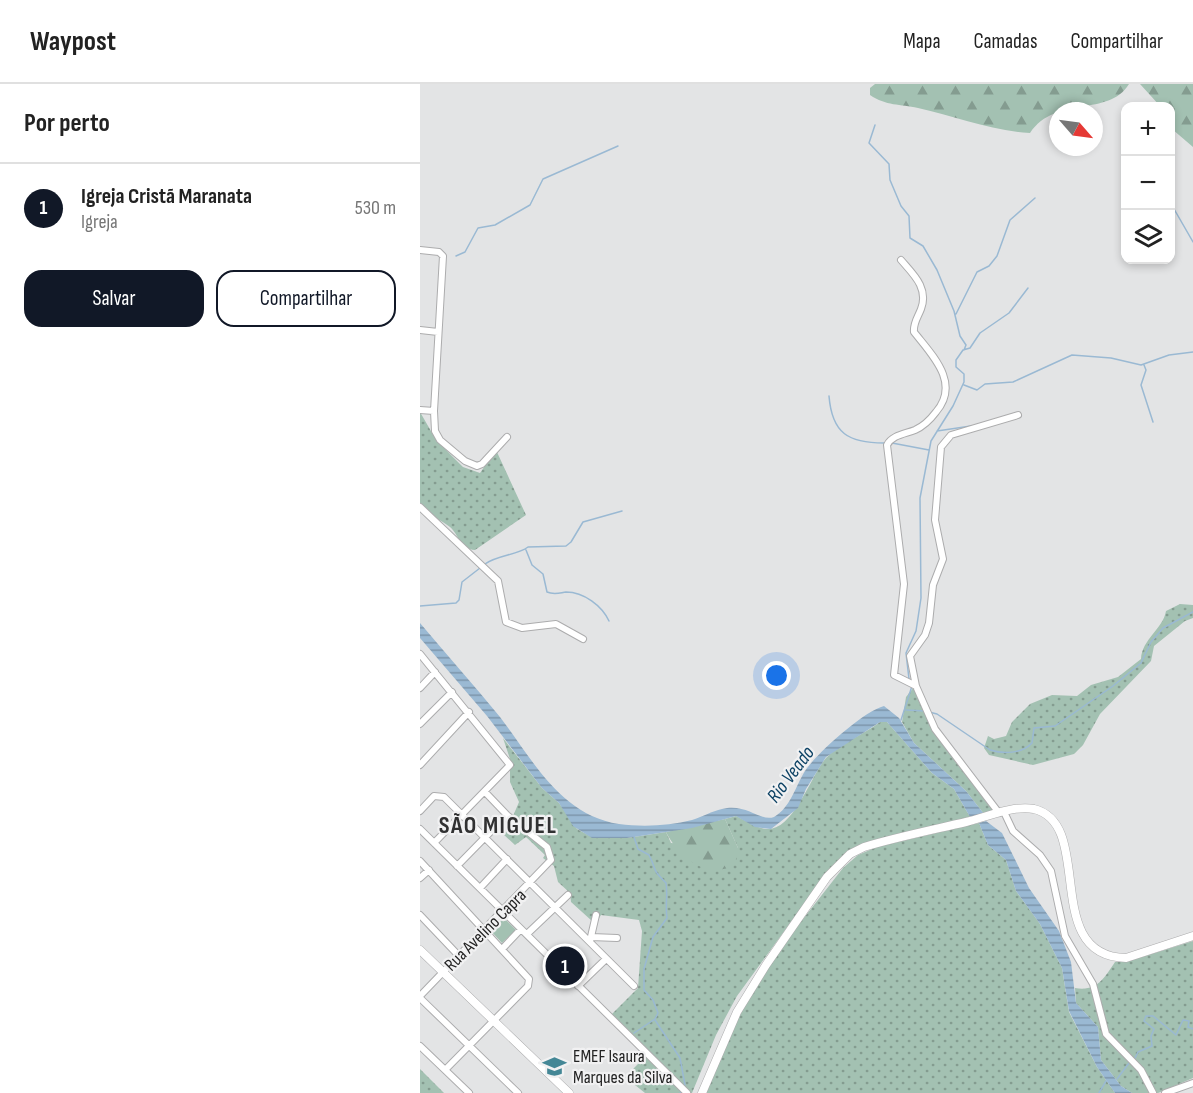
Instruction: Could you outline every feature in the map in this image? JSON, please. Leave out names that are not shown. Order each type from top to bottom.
[{"type":"main road","points":[[702,1093],[741,1005],[817,890],[839,863],[864,847],[1002,812],[1035,810],[1052,818],[1057,825],[1081,934],[1096,950],[1116,958],[1126,958],[1193,936]]},
{"type":"main road","points":[[420,950],[569,1093]]},
{"type":"street","points":[[420,250],[439,252],[443,256],[434,411],[435,431],[440,440],[473,465],[482,464],[507,437]]},
{"type":"street","points":[[901,260],[919,281],[923,291],[923,304],[914,332],[933,353],[946,384],[943,404],[928,422],[891,439],[886,449],[892,476],[904,584],[893,670],[896,678],[916,686]]},
{"type":"street","points":[[420,330],[438,332]]},
{"type":"street","points":[[420,410],[434,411]]},
{"type":"street","points":[[1018,415],[951,435],[941,447],[935,520],[943,559],[933,585],[929,623],[925,635],[910,656],[916,686],[935,729],[1002,812],[1013,831],[1040,855],[1051,871],[1065,936],[1093,984],[1106,1034],[1141,1070],[1153,1093]]},
{"type":"street","points":[[420,507],[498,580],[506,622],[522,628],[556,624],[583,639]]},
{"type":"street","points":[[420,654],[510,765],[434,843]]},
{"type":"street","points":[[420,687],[435,672]]},
{"type":"street","points":[[420,724],[452,692]]},
{"type":"street","points":[[420,765],[469,712]]},
{"type":"street","points":[[457,866],[507,815],[485,792]]},
{"type":"street","points":[[420,811],[439,795],[590,939],[606,959],[634,986]]},
{"type":"street","name":"Rua Avelino Capra","points":[[420,997],[549,865],[552,856],[547,847],[507,815]]},
{"type":"street","points":[[420,829],[687,1093]]},
{"type":"street","points":[[480,888],[507,859]]},
{"type":"street","points":[[420,861],[528,975],[528,986],[445,1070]]},
{"type":"street","points":[[420,878],[429,870]]},
{"type":"street","points":[[502,948],[555,908],[568,895]]},
{"type":"street","points":[[420,915],[459,956]]},
{"type":"street","points":[[590,939],[596,915]]},
{"type":"street","points":[[590,939],[617,938]]},
{"type":"street","points":[[578,986],[606,959]]},
{"type":"street","points":[[420,997],[518,1093]]},
{"type":"street","points":[[420,1046],[469,1093]]},
{"type":"street","points":[[1165,1093],[1193,1083]]},
{"type":"green space","points":[[875,84],[1129,84],[1120,94],[1103,102],[1049,102],[1049,117],[1041,121],[1030,133],[974,123],[882,101],[870,95],[870,88]]},
{"type":"green space","points":[[1140,84],[1193,84],[1193,147],[1175,132],[1175,102],[1156,102]]},
{"type":"green space","points":[[420,412],[435,438],[463,467],[480,473],[496,450],[526,515],[475,550],[466,547],[450,527],[420,508]]},
{"type":"green space","points":[[1180,604],[1193,605],[1193,618],[1185,621],[1154,646],[1151,661],[1100,714],[1083,745],[1074,754],[1033,765],[989,755],[984,748],[988,736],[994,739],[1006,736],[1012,722],[1030,704],[1052,695],[1077,696],[1091,685],[1118,677],[1141,659],[1145,646],[1161,623],[1166,611]]},
{"type":"green space","points":[[914,687],[928,705],[938,731],[1000,810],[984,814],[966,791],[914,743],[902,722],[906,697]]},
{"type":"green space","points":[[880,722],[887,722],[932,773],[954,789],[970,817],[859,846],[817,886],[737,996],[716,1035],[692,1093],[645,1093],[625,1077],[649,1053],[610,1016],[638,988],[642,931],[639,920],[601,915],[596,923],[592,921],[571,902],[570,893],[558,882],[554,866],[543,858],[545,855],[526,837],[515,845],[503,834],[518,821],[513,816],[519,802],[510,782],[510,759],[503,738],[542,788],[559,803],[577,829],[592,837],[627,838],[666,832],[671,843],[738,848],[725,819],[736,816],[754,826],[766,829],[776,828],[793,812],[826,758]]},
{"type":"green space","points":[[725,819],[738,848],[736,864],[725,869],[715,870],[695,864],[678,850],[666,832]]},
{"type":"green space","points":[[979,823],[988,845],[1006,860],[1016,891],[1040,924],[1062,968],[1069,1012],[1097,1067],[1115,1093],[701,1093],[719,1046],[774,956],[843,868],[858,855],[877,847]]},
{"type":"green space","points":[[504,918],[516,930],[502,943],[490,930]]},
{"type":"green space","points":[[1193,941],[1193,1078],[1158,1093],[1132,1093],[1121,1086],[1101,1060],[1098,1027],[1076,1003],[1075,988],[1083,989],[1094,986],[1115,962],[1126,962]]},
{"type":"green space","points":[[420,1069],[444,1093],[420,1093]]},
{"type":"water","name":"Rio Veado","points":[[420,623],[500,717],[550,783],[580,810],[598,819],[628,825],[665,825],[692,820],[718,810],[731,808],[739,808],[763,817],[774,817],[785,808],[811,763],[853,724],[875,709],[884,706],[899,718],[914,743],[966,791],[984,814],[970,817],[954,789],[932,773],[887,722],[880,722],[826,757],[806,789],[798,808],[771,829],[755,827],[736,816],[692,828],[627,838],[592,838],[573,826],[559,803],[542,788],[487,716],[420,638]]},
{"type":"water","points":[[986,821],[1002,833],[1029,888],[1059,931],[1071,962],[1076,1003],[1098,1027],[1101,1060],[1121,1086],[1132,1093],[1115,1093],[1097,1067],[1069,1011],[1062,968],[1040,924],[1016,891],[1006,860],[988,845],[979,823]]},
{"type":"waterway","points":[[875,125],[869,143],[889,164],[890,180],[901,206],[909,216],[910,238],[923,246],[937,270],[954,311],[960,336],[966,345],[964,350]]},
{"type":"waterway","points":[[456,256],[465,252],[478,228],[495,225],[530,205],[543,179],[618,146]]},
{"type":"waterway","points":[[956,314],[977,272],[989,266],[997,256],[1010,220],[1035,198]]},
{"type":"waterway","points":[[1175,210],[1193,242]]},
{"type":"waterway","points":[[909,679],[906,653],[916,631],[921,598],[920,498],[931,441],[953,406],[964,382],[964,374],[956,367],[956,360],[963,350],[970,348],[980,333],[1009,313],[1028,288]]},
{"type":"waterway","points":[[964,385],[977,390],[985,384],[1013,382],[1072,355],[1111,358],[1141,365],[1169,355],[1193,352]]},
{"type":"waterway","points":[[1144,365],[1146,370],[1141,385],[1153,422]]},
{"type":"waterway","points":[[829,396],[834,419],[844,434],[861,441],[884,443]]},
{"type":"waterway","points":[[937,431],[971,426]]},
{"type":"waterway","points":[[892,443],[929,450]]},
{"type":"waterway","points":[[485,564],[528,547],[566,546],[583,522],[622,511]]},
{"type":"waterway","points":[[526,550],[532,565],[543,574],[547,592],[554,594],[566,592],[586,597],[597,605],[609,621]]},
{"type":"waterway","points":[[420,606],[456,603],[459,600],[462,582],[480,568]]},
{"type":"waterway","points":[[929,712],[937,714],[990,750],[1018,751],[1032,743],[1034,728],[1055,726],[1113,686],[1141,663],[1151,642],[1163,628],[1193,612]]},
{"type":"waterway","points":[[901,720],[912,686]]},
{"type":"waterway","points":[[906,710],[925,711]]},
{"type":"waterway","points":[[634,837],[638,849],[649,855],[656,872],[666,883],[667,918],[653,937],[644,969],[644,990],[653,1000],[658,1013],[655,1019],[634,1033]]},
{"type":"waterway","points":[[1135,1058],[1138,1052],[1152,1046],[1151,1036],[1154,1029],[1144,1021],[1146,1016],[1153,1016],[1176,1035],[1183,1020],[1189,1021],[1188,1027],[1193,1029]]},
{"type":"waterway","points":[[655,1020],[680,1058],[685,1085]]},
{"type":"waterway","points":[[1117,1079],[1129,1063]]},
{"type":"waterway","points":[[1099,1093],[1106,1081]]},
{"type":"place","name":"Igreja Cristã Maranata","points":[[565,966]]},
{"type":"place","name":"EMEF Isaura Marques da Silva","points":[[555,1066]]},
{"type":"district","name":"SÃO MIGUEL","points":[[498,825]]}]
